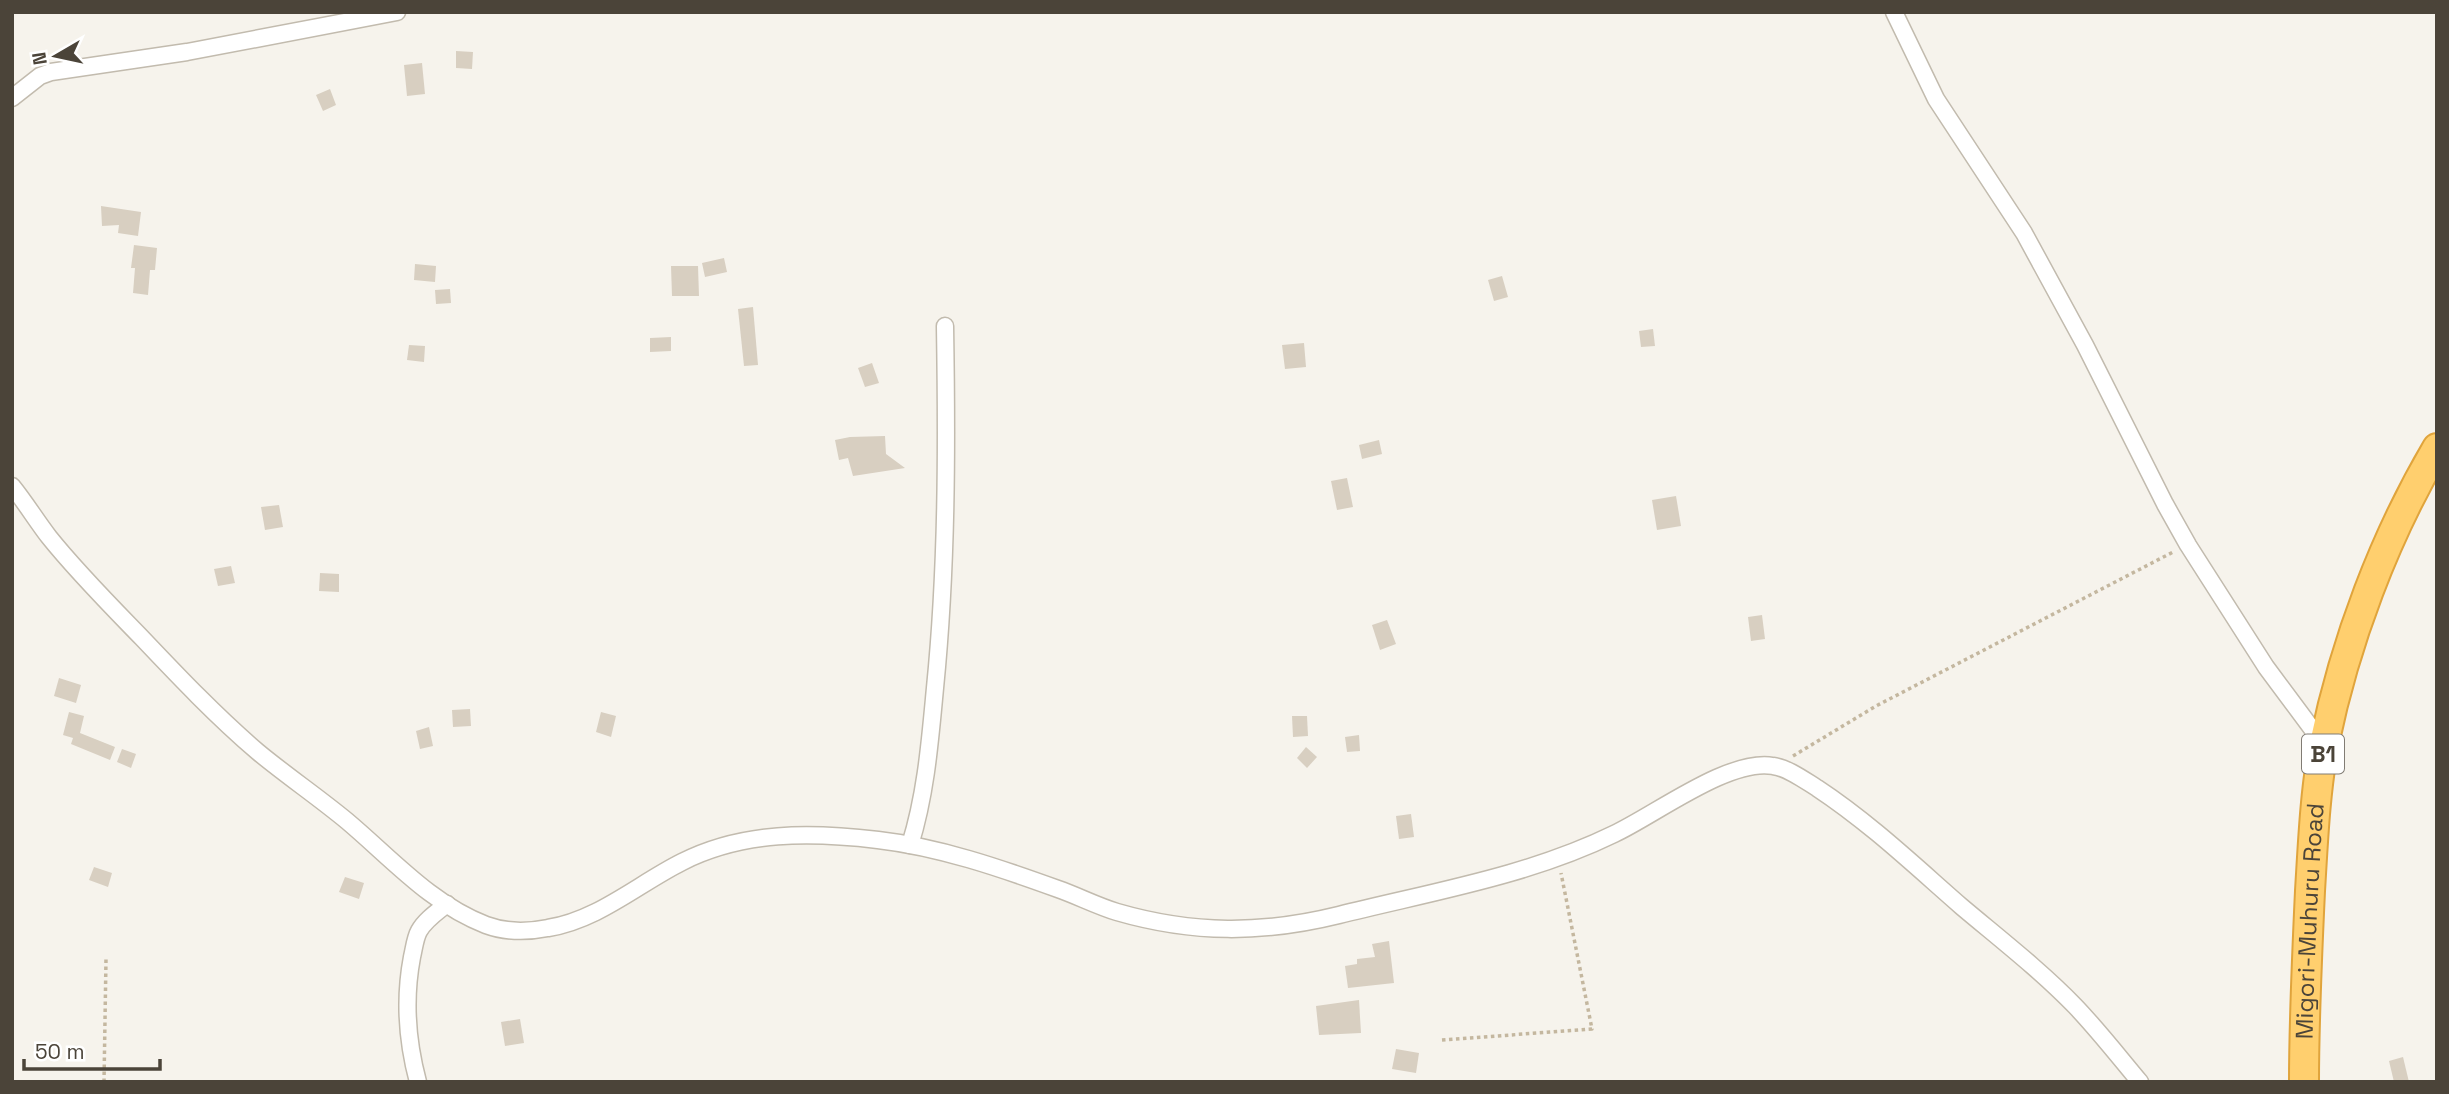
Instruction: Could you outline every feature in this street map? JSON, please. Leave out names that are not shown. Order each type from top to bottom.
[{"type":"highway","name":"Migori-Muhuru Road","points":[[2304,1082],[2305,975],[2313,830],[2324,745],[2344,666],[2373,581],[2414,488],[2437,448]]},
{"type":"street","points":[[12,97],[40,76],[51,72],[187,52],[397,12]]},
{"type":"street","points":[[1894,12],[1936,99],[2024,233],[2188,545],[2266,667],[2324,745]]},
{"type":"street","points":[[910,845],[919,816],[926,774],[942,609],[947,457],[945,326]]},
{"type":"street","points":[[12,486],[57,546],[197,695],[256,751],[341,816],[416,884],[492,928],[524,931],[555,928],[627,895],[680,863],[714,848],[757,837],[833,836],[910,845],[996,868],[1116,911],[1214,930],[1292,926],[1392,900],[1436,892],[1558,857],[1614,834],[1718,777],[1752,766],[1776,766],[1802,779],[1869,825],[2076,1007],[2140,1082]]},
{"type":"street","points":[[418,1082],[407,1016],[411,967],[418,932],[447,904]]},
{"type":"path","points":[[1776,766],[1876,706],[2188,545]]},
{"type":"path","points":[[1442,1040],[1592,1029],[1558,857]]},
{"type":"path","points":[[104,1082],[106,959]]},
{"type":"building","points":[[456,51],[473,52],[472,69],[456,68]]},
{"type":"building","points":[[422,63],[425,94],[407,96],[404,65]]},
{"type":"building","points":[[330,89],[336,105],[323,111],[316,95]]},
{"type":"building","points":[[101,206],[141,212],[138,236],[118,233],[119,225],[102,226]]},
{"type":"building","points":[[134,245],[157,248],[155,270],[150,270],[148,295],[133,293],[135,268],[131,268]]},
{"type":"building","points":[[724,258],[727,272],[705,277],[702,263]]},
{"type":"building","points":[[415,264],[436,266],[435,282],[414,280]]},
{"type":"building","points":[[671,266],[698,266],[699,296],[672,296]]},
{"type":"building","points":[[1502,276],[1508,297],[1494,301],[1488,280]]},
{"type":"building","points":[[450,289],[451,303],[436,304],[435,290]]},
{"type":"building","points":[[753,307],[758,365],[744,366],[738,309]]},
{"type":"building","points":[[1653,329],[1655,346],[1641,347],[1639,331]]},
{"type":"building","points":[[671,337],[671,351],[650,352],[650,338]]},
{"type":"building","points":[[1304,343],[1306,367],[1285,369],[1282,345]]},
{"type":"building","points":[[409,345],[425,346],[424,362],[407,360]]},
{"type":"building","points":[[872,363],[879,383],[865,387],[858,368]]},
{"type":"building","points":[[885,436],[886,454],[905,468],[853,476],[848,458],[839,460],[835,440]]},
{"type":"building","points":[[1379,440],[1382,454],[1362,459],[1359,445]]},
{"type":"building","points":[[1347,478],[1353,507],[1337,510],[1331,481]]},
{"type":"building","points":[[1676,496],[1681,526],[1657,530],[1652,500]]},
{"type":"building","points":[[279,505],[283,527],[265,530],[261,507]]},
{"type":"building","points":[[231,566],[235,583],[218,586],[214,569]]},
{"type":"building","points":[[320,573],[339,574],[339,592],[319,591]]},
{"type":"building","points":[[1762,615],[1765,639],[1751,641],[1748,617]]},
{"type":"building","points":[[1387,620],[1396,644],[1380,650],[1372,625]]},
{"type":"building","points":[[59,678],[81,685],[76,703],[54,696]]},
{"type":"building","points":[[470,709],[471,726],[453,727],[452,710]]},
{"type":"building","points":[[69,712],[84,716],[80,733],[115,747],[110,760],[71,744],[73,738],[63,735]]},
{"type":"building","points":[[601,712],[616,716],[611,737],[596,732]]},
{"type":"building","points":[[1292,716],[1307,716],[1308,736],[1293,737]]},
{"type":"building","points":[[429,727],[433,746],[420,749],[416,731]]},
{"type":"building","points":[[1359,735],[1360,751],[1347,752],[1345,737]]},
{"type":"building","points":[[1306,747],[1317,757],[1307,768],[1297,758]]},
{"type":"building","points":[[122,749],[136,754],[131,768],[117,762]]},
{"type":"building","points":[[1411,814],[1414,837],[1399,839],[1396,816]]},
{"type":"building","points":[[94,867],[112,873],[108,887],[89,880]]},
{"type":"building","points":[[345,877],[364,883],[359,899],[339,892]]},
{"type":"building","points":[[1389,941],[1394,983],[1348,988],[1345,966],[1357,964],[1357,959],[1375,957],[1372,944]]},
{"type":"building","points":[[1359,1000],[1361,1033],[1319,1035],[1316,1006]]},
{"type":"building","points":[[520,1019],[524,1043],[505,1046],[501,1022]]},
{"type":"building","points":[[1396,1049],[1419,1053],[1416,1073],[1392,1069]]},
{"type":"building","points":[[2403,1057],[2409,1082],[2394,1082],[2389,1061]]}]
